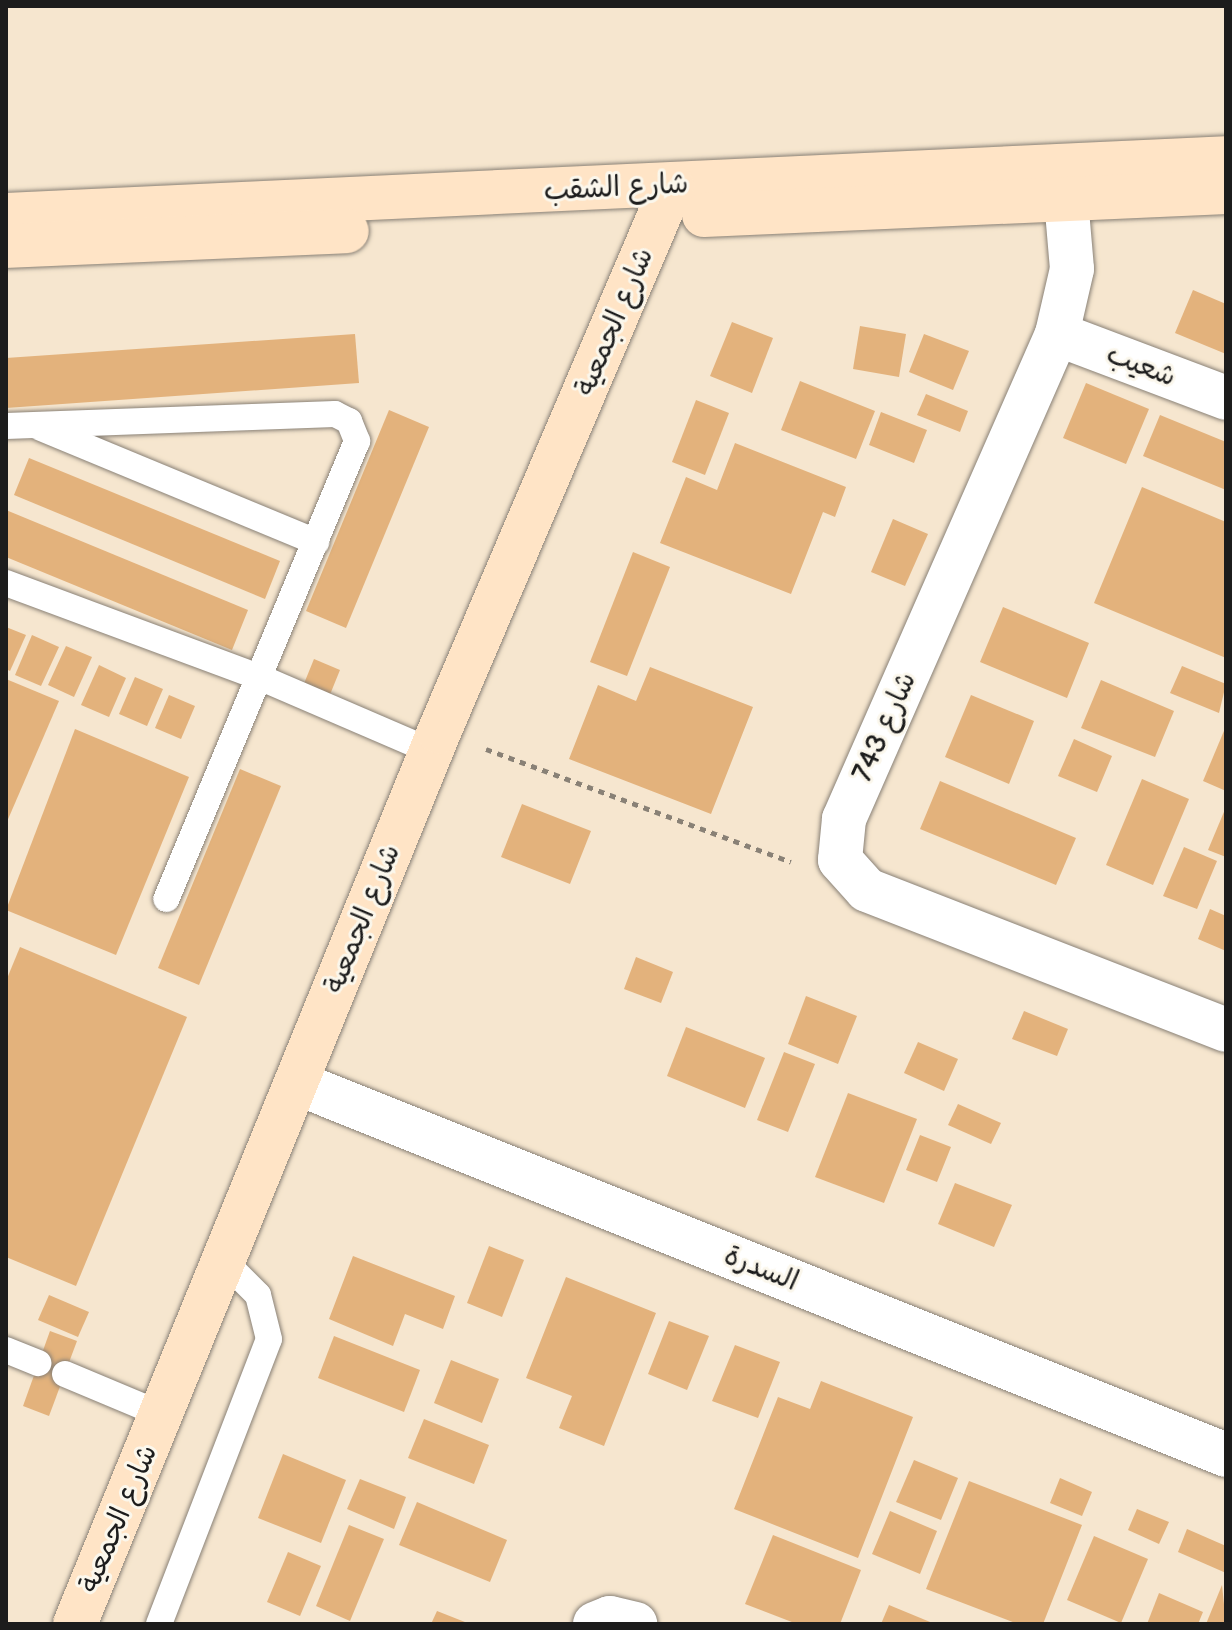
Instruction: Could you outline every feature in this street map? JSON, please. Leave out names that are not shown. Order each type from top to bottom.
[{"type":"street","name":"شارع الشقب","points":[[666,202],[1226,158]]},
{"type":"street","name":"شارع الشقب","points":[[6,215],[368,214],[666,202],[1066,199],[1226,192]]},
{"type":"street","name":"شارع 743","points":[[1066,199],[1072,269],[1057,334],[844,819],[840,860],[867,890],[1226,1030]]},
{"type":"street","name":"شارع الجمعية","points":[[75,1624],[163,1415],[435,742],[666,202]]},
{"type":"street","name":"شارع الشقب","points":[[6,246],[368,214]]},
{"type":"street","name":"شعيب","points":[[1057,334],[1226,398]]},
{"type":"street","name":"السدرة","points":[[297,1083],[1226,1455]]},
{"type":"street","points":[[595,1624],[610,1618],[635,1624]]},
{"type":"lane","points":[[6,426],[335,414],[349,421],[357,441],[166,899]]},
{"type":"lane","points":[[34,425],[316,542]]},
{"type":"lane","points":[[6,583],[435,742]]},
{"type":"lane","points":[[159,1624],[269,1339],[258,1295],[225,1262]]},
{"type":"lane","points":[[6,1350],[38,1363]]},
{"type":"lane","points":[[65,1374],[163,1415]]},
{"type":"path","points":[[435,742],[867,890]]},
{"type":"building","points":[[1193,290],[1226,304],[1226,354],[1175,333]]},
{"type":"building","points":[[732,322],[773,338],[752,393],[710,376]]},
{"type":"building","points":[[860,326],[906,334],[899,377],[853,369]]},
{"type":"building","points":[[355,334],[359,383],[6,408],[6,358]]},
{"type":"building","points":[[924,334],[969,351],[953,390],[909,372]]},
{"type":"building","points":[[800,381],[875,411],[856,459],[781,430]]},
{"type":"building","points":[[1086,383],[1149,409],[1126,464],[1063,438]]},
{"type":"building","points":[[926,394],[968,411],[960,432],[917,415]]},
{"type":"building","points":[[696,400],[729,413],[705,475],[672,462]]},
{"type":"building","points":[[389,410],[429,427],[346,628],[306,611]]},
{"type":"building","points":[[881,412],[927,430],[914,463],[869,445]]},
{"type":"building","points":[[1160,415],[1226,442],[1226,490],[1143,456]]},
{"type":"building","points":[[735,443],[846,487],[835,517],[823,512],[791,594],[660,543],[686,477],[717,490]]},
{"type":"building","points":[[29,458],[280,561],[265,599],[14,495]]},
{"type":"building","points":[[1142,487],[1226,522],[1226,658],[1094,603]]},
{"type":"building","points":[[6,510],[248,610],[232,650],[6,557]]},
{"type":"building","points":[[893,519],[928,534],[905,586],[871,572]]},
{"type":"building","points":[[633,552],[670,567],[627,676],[590,662]]},
{"type":"building","points":[[1003,607],[1089,643],[1067,698],[980,662]]},
{"type":"building","points":[[6,627],[26,635],[10,671],[6,669]]},
{"type":"building","points":[[32,635],[59,647],[41,686],[15,675]]},
{"type":"building","points":[[66,646],[92,657],[74,697],[48,685]]},
{"type":"building","points":[[314,659],[340,670],[329,697],[303,686]]},
{"type":"building","points":[[99,665],[126,678],[109,717],[81,705]]},
{"type":"building","points":[[1182,666],[1226,684],[1219,713],[1170,693]]},
{"type":"building","points":[[650,667],[753,707],[711,814],[569,759],[598,685],[636,701]]},
{"type":"building","points":[[135,677],[163,689],[147,726],[119,714]]},
{"type":"building","points":[[6,679],[59,701],[6,824]]},
{"type":"building","points":[[1101,680],[1174,711],[1155,757],[1081,728]]},
{"type":"building","points":[[169,695],[195,706],[181,739],[155,728]]},
{"type":"building","points":[[971,695],[1034,721],[1009,784],[945,757]]},
{"type":"building","points":[[1226,726],[1226,791],[1203,781]]},
{"type":"building","points":[[75,729],[189,777],[116,955],[6,910]]},
{"type":"building","points":[[1074,739],[1112,756],[1097,792],[1058,776]]},
{"type":"building","points":[[240,769],[281,786],[199,985],[158,968]]},
{"type":"building","points":[[1142,779],[1189,799],[1153,885],[1106,865]]},
{"type":"building","points":[[940,781],[1076,838],[1056,885],[920,829]]},
{"type":"building","points":[[522,804],[591,831],[570,884],[501,857]]},
{"type":"building","points":[[1226,807],[1226,857],[1208,850]]},
{"type":"building","points":[[1184,847],[1217,861],[1197,909],[1163,896]]},
{"type":"building","points":[[1210,909],[1226,916],[1226,951],[1198,939]]},
{"type":"building","points":[[20,947],[187,1017],[76,1286],[6,1257],[6,981]]},
{"type":"building","points":[[636,957],[673,972],[661,1003],[624,989]]},
{"type":"building","points":[[806,996],[857,1016],[838,1064],[788,1044]]},
{"type":"building","points":[[1024,1011],[1068,1029],[1057,1056],[1012,1039]]},
{"type":"building","points":[[686,1027],[765,1058],[745,1108],[667,1076]]},
{"type":"building","points":[[918,1042],[958,1059],[944,1091],[904,1073]]},
{"type":"building","points":[[784,1052],[815,1064],[788,1132],[757,1120]]},
{"type":"building","points":[[848,1093],[917,1119],[884,1203],[815,1177]]},
{"type":"building","points":[[958,1104],[1001,1123],[991,1144],[948,1125]]},
{"type":"building","points":[[920,1135],[951,1147],[937,1182],[906,1170]]},
{"type":"building","points":[[955,1183],[1012,1205],[994,1247],[938,1224]]},
{"type":"building","points":[[489,1246],[524,1260],[502,1317],[467,1303]]},
{"type":"building","points":[[353,1256],[455,1296],[443,1329],[405,1314],[393,1346],[329,1319]]},
{"type":"building","points":[[566,1277],[656,1313],[604,1446],[559,1428],[572,1396],[526,1378]]},
{"type":"building","points":[[49,1295],[89,1312],[78,1337],[38,1320]]},
{"type":"building","points":[[669,1321],[709,1336],[687,1390],[648,1374]]},
{"type":"building","points":[[50,1331],[77,1341],[49,1416],[23,1406]]},
{"type":"building","points":[[334,1336],[420,1370],[404,1412],[318,1378]]},
{"type":"building","points":[[735,1345],[780,1362],[758,1418],[712,1401]]},
{"type":"building","points":[[451,1360],[499,1379],[482,1423],[434,1403]]},
{"type":"building","points":[[821,1381],[913,1417],[858,1558],[734,1509],[778,1397],[810,1409]]},
{"type":"building","points":[[424,1419],[489,1445],[474,1484],[408,1458]]},
{"type":"building","points":[[283,1454],[346,1480],[321,1543],[258,1518]]},
{"type":"building","points":[[914,1460],[958,1478],[941,1520],[896,1502]]},
{"type":"building","points":[[1060,1478],[1092,1492],[1082,1516],[1050,1503]]},
{"type":"building","points":[[360,1479],[406,1497],[394,1529],[347,1509]]},
{"type":"building","points":[[969,1481],[1082,1525],[1043,1624],[1018,1624],[926,1589]]},
{"type":"building","points":[[417,1502],[507,1540],[490,1582],[399,1545]]},
{"type":"building","points":[[1137,1509],[1169,1522],[1159,1544],[1128,1530]]},
{"type":"building","points":[[890,1511],[937,1531],[920,1574],[872,1554]]},
{"type":"building","points":[[349,1525],[384,1539],[350,1621],[316,1606]]},
{"type":"building","points":[[1187,1529],[1226,1546],[1226,1573],[1178,1552]]},
{"type":"building","points":[[773,1535],[861,1570],[840,1624],[797,1624],[745,1604]]},
{"type":"building","points":[[1094,1536],[1148,1559],[1121,1623],[1067,1600]]},
{"type":"building","points":[[288,1552],[321,1566],[300,1616],[267,1602]]},
{"type":"building","points":[[1222,1585],[1226,1624],[1206,1624]]},
{"type":"building","points":[[1159,1593],[1203,1612],[1198,1624],[1147,1624]]},
{"type":"building","points":[[889,1605],[935,1624],[881,1624]]},
{"type":"building","points":[[437,1611],[470,1624],[431,1624]]}]
